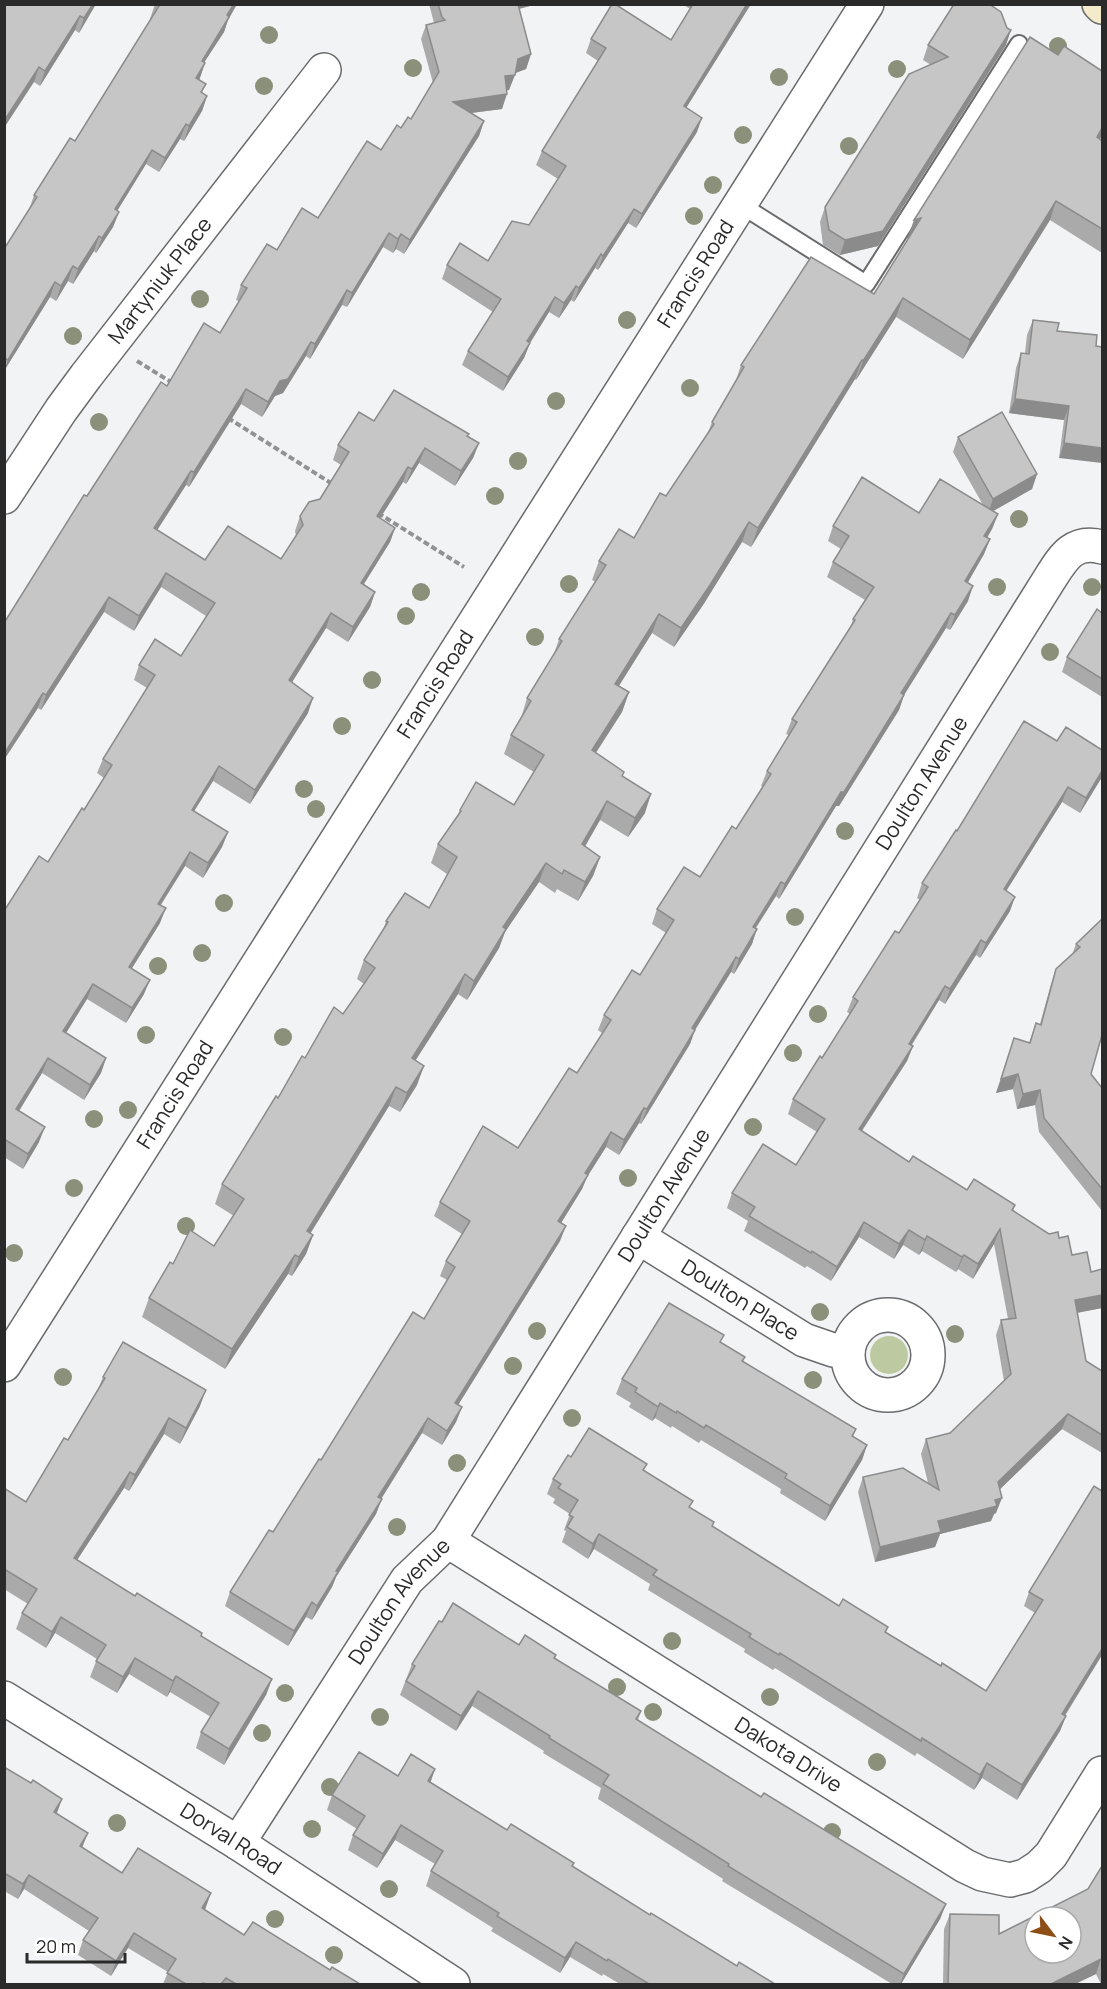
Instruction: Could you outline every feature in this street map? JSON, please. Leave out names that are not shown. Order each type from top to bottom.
[{"type":"main road","points":[[1099,4],[1102,7]]},
{"type":"street","name":"Francis Road","points":[[4,1365],[867,4]]},
{"type":"street","name":"Martyniuk Place","points":[[4,497],[61,410],[324,70]]},
{"type":"street","name":"Doulton Avenue","points":[[238,1843],[406,1580],[448,1541],[1048,580],[1075,548],[1094,546]]},
{"type":"street","name":"Doulton Place","points":[[638,1237],[804,1340],[833,1350],[848,1350]]},
{"type":"street","name":"Dakota Drive","points":[[448,1541],[965,1866],[982,1874],[1010,1880],[1025,1876],[1039,1867],[1051,1855],[1102,1773]]},
{"type":"street","name":"Dorval Road","points":[[4,1698],[238,1843],[453,1984]]},
{"type":"lane","points":[[741,205],[866,284],[1019,44]]},
{"type":"path","points":[[111,345],[171,383]]},
{"type":"path","points":[[222,414],[343,490]]},
{"type":"path","points":[[374,510],[464,567]]},
{"type":"green space","points":[[889,1336],[902,1342],[908,1355],[902,1368],[889,1374],[876,1368],[870,1355],[876,1342]]},
{"type":"building","points":[[4,4],[93,4],[84,18],[80,16],[45,71],[39,67],[4,121]]},
{"type":"building","points":[[156,4],[234,4],[227,15],[229,17],[202,61],[205,63],[196,78],[206,84],[201,92],[207,96],[189,126],[186,124],[165,158],[152,150],[115,209],[119,212],[102,238],[99,236],[78,269],[73,266],[61,286],[55,282],[8,360],[4,361],[4,249],[37,197],[34,195],[70,138],[75,141],[159,6]]},
{"type":"building","points":[[438,4],[518,4],[531,54],[518,59],[515,75],[505,76],[507,94],[453,102],[484,121],[410,240],[401,234],[398,239],[389,233],[352,293],[347,290],[315,344],[311,342],[288,379],[280,381],[268,402],[246,389],[194,472],[191,471],[154,528],[205,560],[228,526],[281,559],[303,525],[300,516],[309,502],[320,499],[349,452],[338,445],[359,412],[374,421],[394,390],[469,434],[467,436],[479,443],[461,471],[425,448],[412,469],[408,467],[377,516],[395,528],[361,583],[375,592],[353,627],[331,613],[289,680],[313,698],[255,790],[219,766],[192,810],[228,832],[208,863],[190,852],[158,904],[166,908],[129,967],[150,980],[132,1008],[93,984],[63,1031],[106,1058],[90,1085],[48,1058],[16,1109],[45,1127],[28,1154],[4,1139],[4,911],[39,856],[48,862],[112,765],[103,759],[155,675],[139,665],[155,639],[181,656],[215,603],[166,573],[139,616],[109,597],[46,695],[43,693],[4,754],[4,623],[84,495],[87,496],[161,382],[167,386],[204,323],[220,333],[247,288],[241,285],[267,244],[277,250],[302,208],[318,218],[367,141],[381,150],[397,125],[401,128],[408,117],[411,119],[439,72],[426,25],[445,20]]},
{"type":"building","points":[[612,4],[671,40],[693,4],[747,4],[684,106],[702,118],[642,214],[634,209],[603,256],[601,254],[579,288],[576,286],[564,303],[555,297],[527,341],[530,343],[508,377],[468,351],[501,299],[447,265],[460,243],[488,261],[512,221],[529,225],[566,166],[542,151],[606,48],[591,39]]},
{"type":"building","points":[[954,4],[989,4],[1001,12],[1007,28],[1011,30],[883,231],[845,240],[829,230],[825,207],[909,74],[948,57],[928,45]]},
{"type":"building","points":[[1030,37],[1058,55],[1064,46],[1102,71],[1102,128],[1097,137],[1102,141],[1102,229],[1056,201],[970,340],[903,298],[758,528],[749,522],[681,628],[659,614],[615,684],[629,692],[592,750],[624,772],[622,776],[651,794],[635,818],[607,801],[582,844],[600,857],[585,882],[564,870],[562,874],[546,863],[503,927],[506,929],[474,981],[465,974],[412,1058],[424,1066],[407,1093],[396,1087],[307,1231],[313,1235],[299,1257],[295,1255],[232,1349],[149,1298],[170,1262],[173,1264],[190,1230],[214,1246],[244,1199],[222,1184],[276,1096],[278,1098],[302,1056],[305,1058],[334,1007],[343,1014],[375,968],[364,960],[405,893],[429,908],[457,857],[438,844],[461,811],[476,782],[514,805],[544,755],[511,735],[531,701],[527,698],[562,641],[559,639],[606,565],[599,561],[619,529],[634,538],[660,493],[666,496],[714,424],[712,422],[744,367],[741,365],[811,257],[874,294],[921,218],[914,220]]},
{"type":"building","points":[[1033,320],[1059,323],[1057,331],[1097,335],[1096,346],[1102,347],[1102,448],[1064,443],[1069,406],[1015,399],[1021,353],[1029,354]]},
{"type":"building","points":[[1002,412],[1037,474],[993,499],[958,437]]},
{"type":"building","points":[[862,477],[919,513],[940,479],[998,514],[984,536],[990,539],[965,581],[973,586],[955,615],[951,613],[901,693],[904,695],[785,884],[781,882],[753,927],[757,929],[739,959],[736,957],[692,1028],[695,1030],[647,1109],[644,1108],[624,1140],[611,1132],[585,1173],[588,1175],[558,1221],[566,1226],[455,1403],[462,1407],[447,1431],[428,1418],[378,1497],[382,1499],[336,1571],[338,1572],[317,1606],[312,1602],[294,1631],[230,1592],[269,1530],[273,1532],[319,1459],[321,1460],[413,1312],[424,1319],[455,1267],[446,1261],[470,1221],[440,1202],[483,1126],[518,1148],[569,1068],[577,1073],[611,1020],[604,1015],[632,970],[640,975],[674,920],[657,909],[684,867],[700,877],[732,826],[736,829],[771,774],[767,771],[797,722],[792,719],[874,587],[833,562],[849,536],[833,526]]},
{"type":"building","points":[[1097,609],[1102,613],[1102,679],[1067,657]]},
{"type":"building","points":[[1024,721],[1057,741],[1066,727],[1102,750],[1102,771],[1086,798],[1068,787],[1004,889],[1015,897],[986,943],[981,940],[950,989],[945,986],[909,1044],[913,1046],[859,1129],[909,1162],[913,1156],[967,1190],[974,1179],[1015,1205],[1012,1210],[1049,1234],[1058,1232],[1059,1238],[1068,1236],[1072,1255],[1087,1252],[1091,1272],[1102,1269],[1102,1295],[1075,1300],[1086,1361],[1102,1371],[1102,1435],[1068,1414],[998,1482],[1002,1498],[995,1500],[997,1506],[938,1521],[941,1532],[880,1547],[863,1477],[903,1468],[939,1490],[926,1439],[950,1433],[1011,1374],[1001,1320],[1016,1318],[1000,1229],[978,1264],[927,1236],[925,1240],[909,1230],[899,1244],[864,1222],[837,1267],[749,1216],[755,1207],[732,1193],[763,1144],[796,1165],[825,1119],[793,1099],[858,1001],[853,997],[895,931],[899,933],[928,887],[922,883],[957,831]]},
{"type":"building","points":[[1102,919],[1102,1035],[1091,1074],[1102,1088],[1102,1189],[1044,1118],[1040,1090],[1023,1094],[1018,1074],[1001,1079],[1014,1038],[1030,1043],[1036,1023],[1041,1025],[1056,969],[1080,947],[1076,944]]},
{"type":"building","points":[[669,1303],[724,1335],[720,1342],[745,1357],[742,1361],[856,1429],[852,1436],[867,1445],[830,1506],[785,1478],[787,1474],[706,1425],[704,1428],[660,1403],[658,1407],[635,1392],[637,1388],[622,1379]]},
{"type":"building","points":[[123,1342],[206,1390],[186,1428],[169,1418],[135,1475],[130,1472],[74,1558],[135,1596],[137,1593],[202,1633],[201,1636],[272,1679],[229,1749],[201,1732],[219,1703],[176,1676],[173,1681],[135,1658],[123,1677],[96,1661],[106,1645],[61,1617],[52,1632],[22,1613],[37,1589],[4,1569],[4,1488],[26,1502],[64,1438],[68,1440],[105,1378],[103,1377]]},
{"type":"building","points":[[589,1428],[647,1464],[643,1470],[693,1501],[689,1507],[714,1522],[712,1526],[839,1606],[843,1599],[888,1627],[885,1632],[941,1666],[942,1663],[986,1691],[1043,1600],[1029,1592],[1094,1486],[1102,1491],[1102,1649],[1062,1714],[1066,1716],[1022,1785],[987,1763],[980,1775],[780,1653],[779,1655],[749,1637],[751,1634],[653,1575],[657,1570],[599,1534],[593,1544],[567,1527],[573,1517],[569,1515],[578,1500],[558,1488],[561,1484],[553,1479],[568,1455],[571,1457]]},
{"type":"building","points":[[453,1603],[519,1645],[525,1635],[556,1655],[554,1658],[641,1711],[636,1719],[761,1797],[764,1793],[946,1904],[904,1974],[728,1866],[729,1864],[603,1784],[609,1775],[478,1691],[461,1716],[406,1681],[415,1666],[412,1664]]},
{"type":"building","points":[[359,1752],[398,1776],[411,1754],[435,1769],[428,1781],[507,1830],[511,1824],[574,1863],[572,1866],[650,1915],[651,1913],[737,1966],[739,1962],[775,1984],[649,1984],[576,1942],[565,1958],[497,1916],[499,1913],[431,1871],[443,1851],[401,1825],[383,1854],[353,1835],[365,1816],[332,1795]]},
{"type":"building","points":[[4,1767],[31,1783],[33,1780],[62,1799],[54,1812],[88,1833],[80,1846],[122,1873],[138,1848],[211,1893],[202,1908],[244,1935],[253,1922],[330,1970],[332,1967],[360,1984],[236,1984],[226,1978],[221,1984],[186,1984],[167,1973],[176,1959],[134,1933],[116,1961],[83,1940],[98,1918],[29,1875],[23,1884],[4,1873]]},
{"type":"building","points":[[1102,1866],[1102,1962],[1101,1959],[1051,1984],[948,1984],[950,1914],[999,1915],[999,1934],[1023,1922],[1023,1965],[1083,1965],[1083,1905],[1056,1905],[1088,1889]]}]
